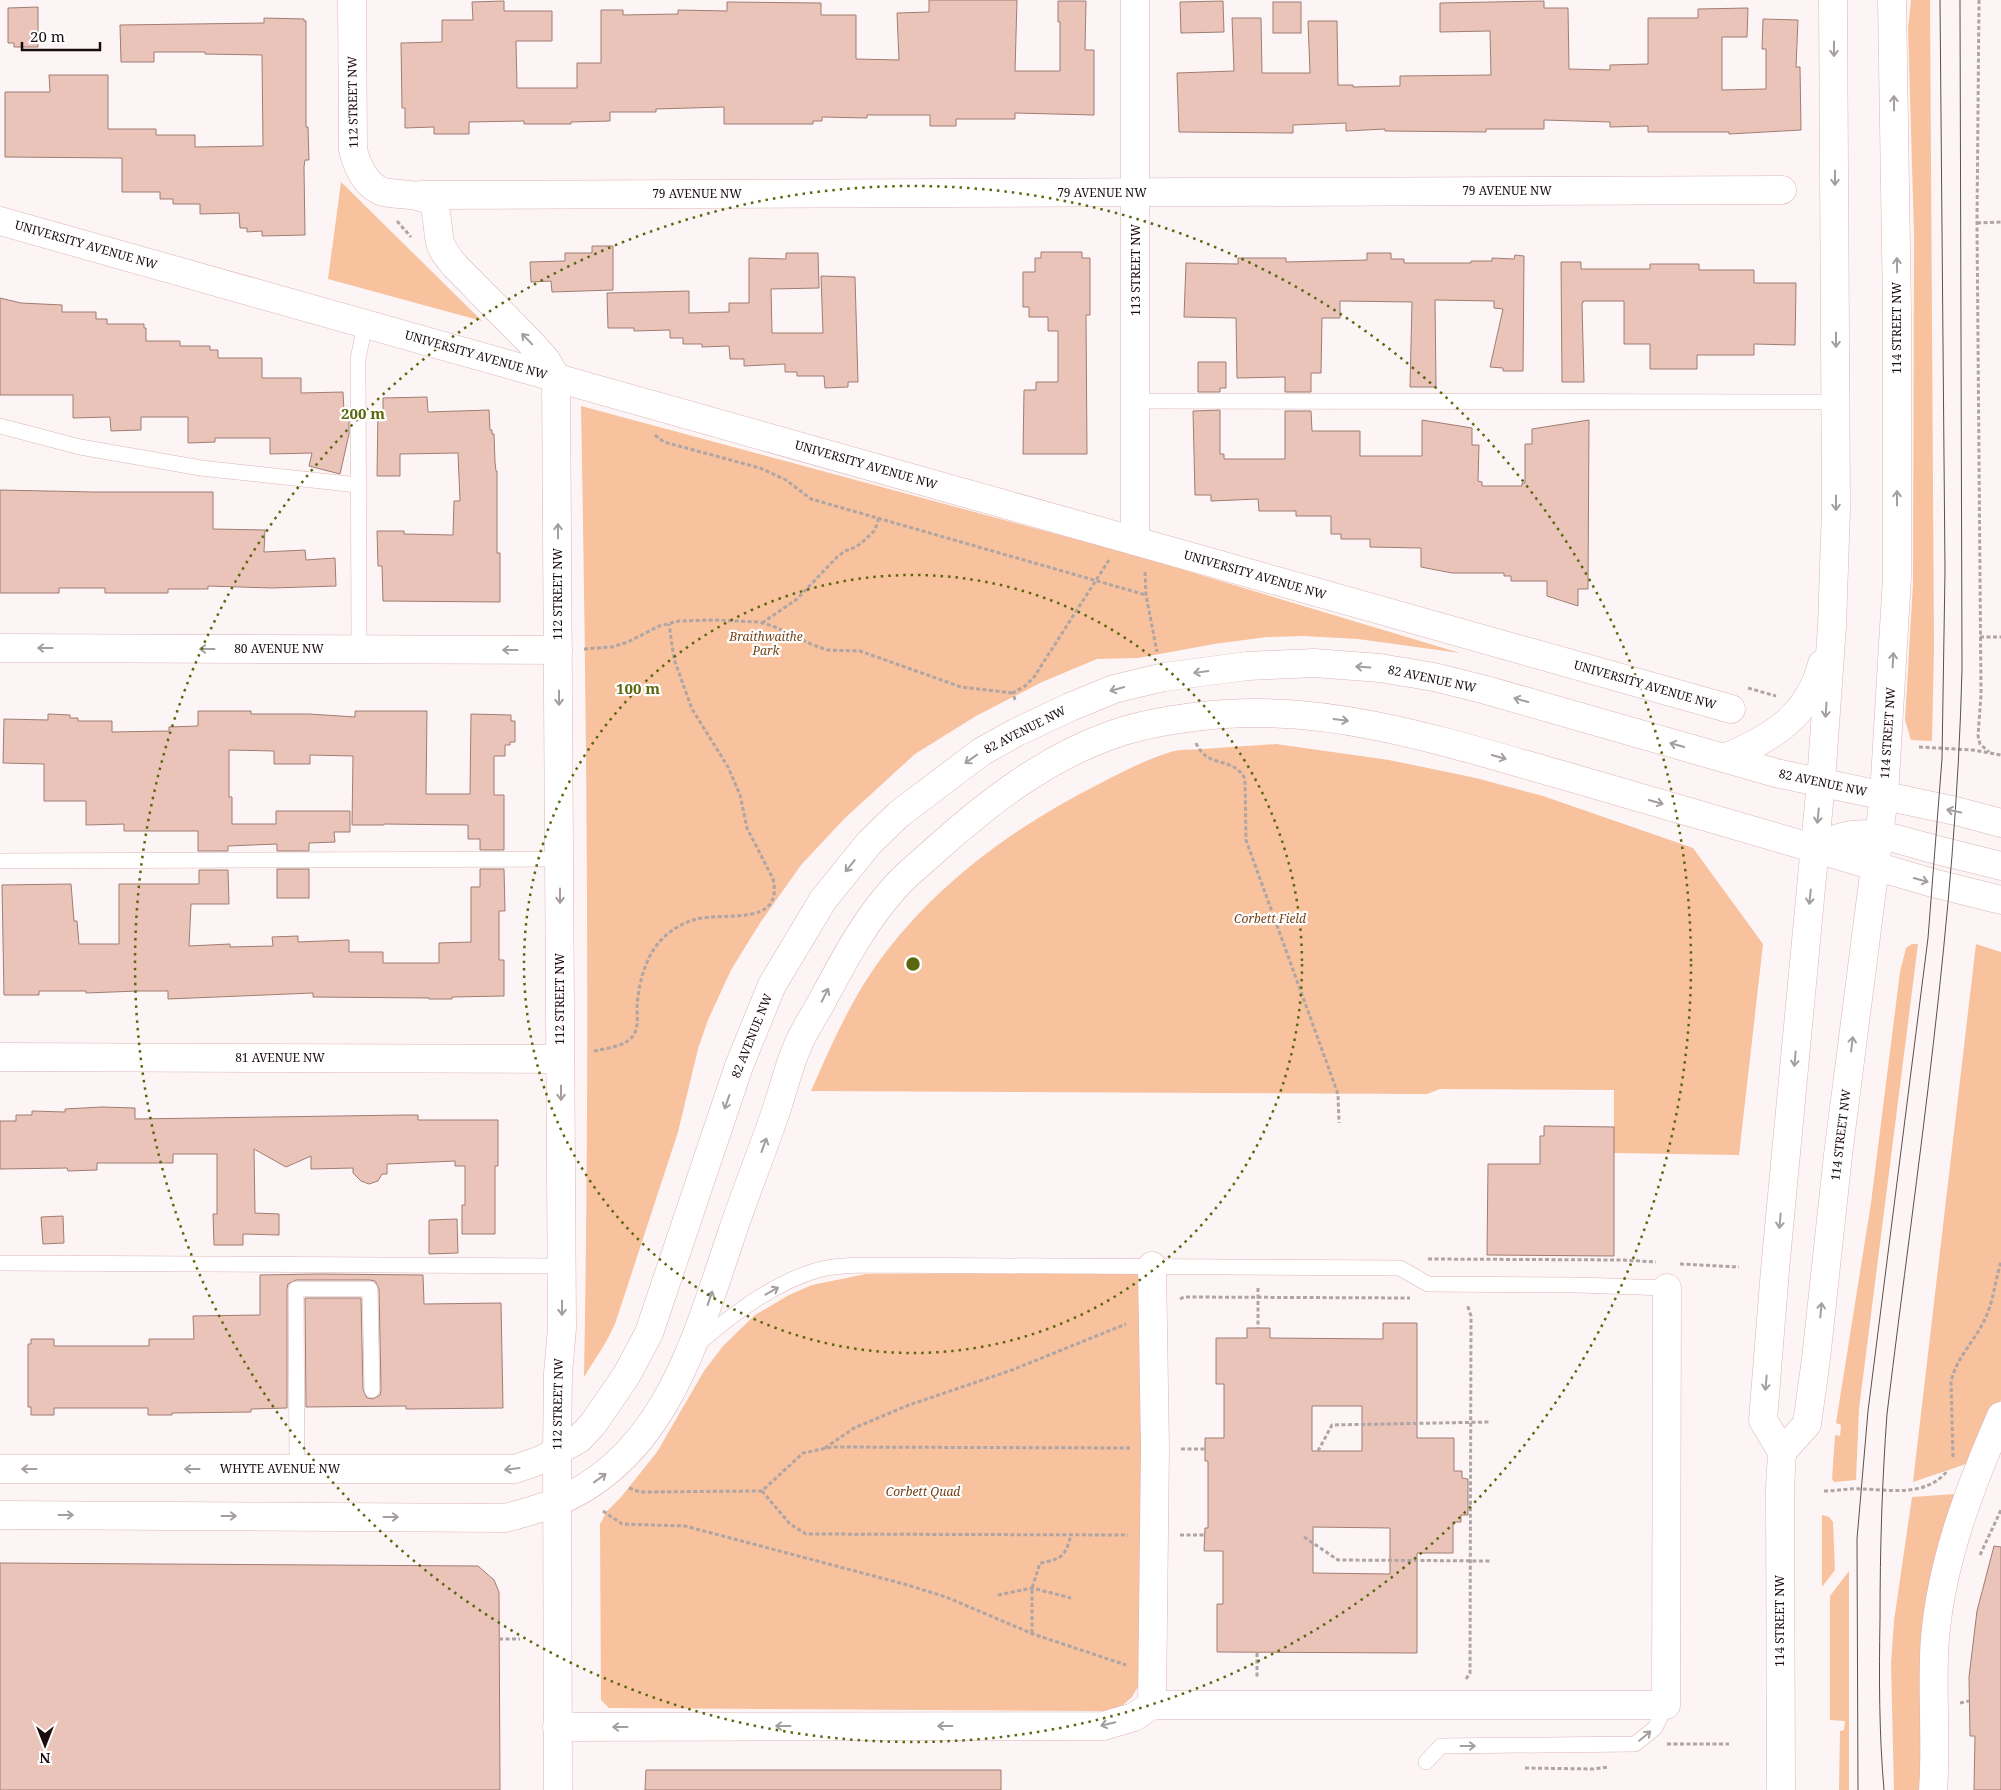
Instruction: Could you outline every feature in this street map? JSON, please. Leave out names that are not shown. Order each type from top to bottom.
[{"type":"main road","name":"112 STREET NW","points":[[352,0],[353,150],[356,164],[364,176],[383,192]]},
{"type":"main road","name":"113 STREET NW","points":[[1124,547],[1136,401],[1135,0]]},
{"type":"main road","points":[[1782,1452],[1764,1420],[1778,1240],[1821,782],[1832,626],[1836,509],[1834,0]]},
{"type":"main road","name":"114 STREET NW","points":[[1781,1790],[1780,1489],[1782,1452],[1807,1424],[1838,1155],[1884,796],[1897,577],[1897,311],[1892,0]]},
{"type":"main road","name":"79 AVENUE NW","points":[[421,195],[1782,190]]},
{"type":"main road","points":[[383,192],[421,195],[433,202],[437,212],[440,241],[444,252],[455,266],[529,341],[546,360],[556,377]]},
{"type":"main road","name":"UNIVERSITY AVENUE NW","points":[[0,221],[556,377],[1124,547],[1731,709]]},
{"type":"main road","name":"112 STREET NW","points":[[556,377],[562,1266],[562,1328],[558,1372],[557,1452],[558,1790]]},
{"type":"main road","points":[[1724,758],[1766,739],[1782,728],[1801,709],[1818,681],[1832,626]]},
{"type":"main road","name":"80 AVENUE NW","points":[[0,648],[558,650]]},
{"type":"main road","name":"82 AVENUE NW","points":[[557,1452],[579,1439],[593,1424],[626,1376],[649,1333],[742,1057],[772,985],[823,900],[869,843],[899,814],[981,752],[1016,732],[1114,689],[1164,677],[1247,666],[1314,663],[1380,668],[1434,677],[1486,690],[1776,773],[1884,796]]},
{"type":"main road","points":[[0,1515],[504,1518],[531,1512],[581,1491],[612,1469],[644,1436],[673,1389],[691,1350],[776,1112],[797,1046],[843,960],[869,920],[898,884],[987,806],[1031,775],[1072,752],[1116,734],[1185,719],[1228,714],[1293,714],[1362,723],[1448,743],[1814,849],[2001,900]]},
{"type":"main road","points":[[1884,796],[1956,811],[2001,823]]},
{"type":"main road","points":[[1814,849],[1830,839],[1849,835],[1879,834],[2001,866]]},
{"type":"main road","name":"81 AVENUE NW","points":[[0,1057],[560,1059]]},
{"type":"main road","points":[[1152,1266],[1154,1448],[1152,1705]]},
{"type":"main road","points":[[557,1727],[1103,1726],[1134,1717],[1152,1705],[1666,1705],[1672,1276]]},
{"type":"main road","points":[[1933,1789],[1934,1672],[1940,1598],[1960,1516],[2001,1416]]},
{"type":"main road","name":"WHYTE AVENUE NW","points":[[0,1470],[515,1470],[557,1452]]},
{"type":"lane","points":[[359,649],[358,359],[365,324]]},
{"type":"lane","points":[[1136,401],[1836,402]]},
{"type":"lane","points":[[0,426],[80,447],[202,468],[358,485]]},
{"type":"lane","points":[[0,861],[560,859]]},
{"type":"lane","points":[[0,1263],[562,1266]]},
{"type":"lane","points":[[691,1350],[734,1314],[793,1280],[818,1270],[860,1265],[1400,1268],[1428,1284],[1672,1276]]},
{"type":"lane","points":[[297,1470],[296,1289],[370,1288],[372,1390]]},
{"type":"lane","points":[[1426,1762],[1441,1746],[1635,1744],[1655,1728],[1666,1705]]},
{"type":"path","points":[[1979,0],[1977,223],[1981,695],[1978,736],[1980,744],[1989,752]]},
{"type":"path","points":[[383,192],[390,213],[419,245],[444,252]]},
{"type":"path","points":[[1977,223],[2001,222]]},
{"type":"path","points":[[650,429],[664,442],[760,468],[786,480],[811,498],[1146,595]]},
{"type":"path","points":[[762,623],[797,598],[837,557],[845,551],[856,547],[866,539],[875,530],[879,517]]},
{"type":"path","points":[[558,650],[612,647],[628,642],[659,626],[669,624],[697,620],[736,620],[773,626],[827,650],[860,651],[961,687],[1013,693],[1025,686],[1034,677],[1097,580],[1124,547],[1144,561],[1146,595],[1158,659],[1164,677]]},
{"type":"path","points":[[594,1051],[620,1044],[633,1036],[637,1028],[642,977],[653,949],[664,937],[687,922],[698,918],[758,914],[772,904],[775,888],[773,880],[747,828],[740,795],[728,767],[692,709],[674,659],[669,624]]},
{"type":"path","points":[[1980,637],[2001,637]]},
{"type":"path","points":[[1731,709],[1749,687],[1782,698]]},
{"type":"path","points":[[1013,693],[1016,700]]},
{"type":"path","points":[[1185,719],[1201,752],[1209,760],[1233,766],[1242,773],[1245,779],[1246,840],[1338,1094],[1339,1123]]},
{"type":"path","points":[[1919,747],[1989,752],[2001,755]]},
{"type":"path","points":[[772,904],[778,906]]},
{"type":"path","points":[[1420,1259],[1622,1260],[1658,1262]]},
{"type":"path","points":[[1952,1461],[1951,1382],[1953,1372],[1958,1360],[1985,1320],[2001,1262]]},
{"type":"path","points":[[1258,1267],[1258,1328]]},
{"type":"path","points":[[1672,1276],[1739,1267]]},
{"type":"path","points":[[822,1450],[854,1428],[909,1404],[1012,1370],[1152,1314],[1184,1297],[1416,1298]]},
{"type":"path","points":[[1464,1682],[1470,1673],[1471,1316],[1466,1298]]},
{"type":"path","points":[[1318,1451],[1332,1425],[1491,1422]]},
{"type":"path","points":[[628,1487],[640,1492],[762,1491],[803,1454],[832,1447],[1131,1448]]},
{"type":"path","points":[[1173,1449],[1205,1449]]},
{"type":"path","points":[[1824,1491],[1861,1488],[1899,1492],[1917,1489],[1933,1484],[1947,1472],[1950,1466]]},
{"type":"path","points":[[762,1491],[790,1524],[806,1534],[1129,1535]]},
{"type":"path","points":[[1978,1563],[2001,1510]]},
{"type":"path","points":[[604,1511],[622,1524],[685,1526],[904,1584],[946,1597],[1032,1634],[1152,1672]]},
{"type":"path","points":[[1032,1634],[1032,1588],[1040,1563],[1058,1560],[1068,1550],[1071,1534]]},
{"type":"path","points":[[1173,1535],[1205,1535]]},
{"type":"path","points":[[1304,1538],[1338,1560],[1491,1561]]},
{"type":"path","points":[[998,1596],[1032,1588],[1071,1598]]},
{"type":"path","points":[[499,1639],[520,1639]]},
{"type":"path","points":[[1257,1653],[1257,1682]]},
{"type":"path","points":[[1959,1712],[1958,1703],[1969,1701]]},
{"type":"path","points":[[1635,1744],[1729,1744]]},
{"type":"green space","points":[[1911,0],[1930,0],[1934,648],[1932,741],[1911,740],[1905,720],[1913,583],[1914,234],[1908,28]]},
{"type":"green space","points":[[341,182],[482,321],[328,279]]},
{"type":"green space","name":"Braithwaithe Park","points":[[581,406],[1134,555],[1460,653],[1358,639],[1303,636],[1267,637],[1214,644],[1138,658],[1097,659],[1042,682],[976,716],[915,754],[845,818],[801,865],[760,923],[731,970],[708,1020],[698,1049],[678,1132],[615,1324],[584,1377],[587,1135],[587,892]]},
{"type":"green space","name":"Corbett Field","points":[[1276,744],[1389,760],[1476,778],[1543,796],[1693,848],[1763,944],[1739,1155],[1614,1153],[1614,1090],[1440,1089],[1427,1094],[811,1091],[854,1001],[886,952],[908,925],[957,877],[1012,835],[1071,799],[1155,757],[1178,750]]},
{"type":"green space","points":[[1912,944],[1918,944],[1859,1409],[1856,1480],[1834,1482],[1832,1479],[1835,1435],[1840,1436],[1841,1425],[1836,1423],[1871,1203],[1900,972],[1906,948]]},
{"type":"green space","points":[[1976,944],[2001,952],[2001,1400],[1969,1463],[1913,1482]]},
{"type":"green space","name":"Corbett Quad","points":[[1141,1272],[1142,1615],[1139,1685],[1132,1697],[1123,1705],[1106,1711],[609,1708],[601,1700],[600,1524],[607,1511],[621,1497],[657,1452],[704,1371],[723,1346],[755,1315],[789,1295],[812,1285],[866,1274]]},
{"type":"green space","points":[[1955,1494],[1921,1657],[1920,1790],[1894,1790],[1891,1663],[1894,1621],[1912,1497]]},
{"type":"green space","points":[[1822,1515],[1829,1517],[1833,1522],[1835,1570],[1822,1587]]},
{"type":"green space","points":[[1849,1571],[1849,1790],[1839,1790],[1840,1731],[1844,1730],[1845,1721],[1830,1720],[1830,1596]]},
{"type":"building","points":[[929,0],[1017,0],[1015,71],[1060,71],[1058,1],[1086,1],[1085,50],[1094,50],[1094,115],[1015,113],[1015,119],[956,119],[956,126],[930,126],[930,115],[867,115],[867,118],[822,117],[822,121],[813,121],[813,124],[724,124],[724,107],[656,109],[656,112],[610,112],[610,121],[571,122],[571,124],[524,124],[524,121],[469,122],[469,134],[434,134],[434,127],[405,128],[405,108],[402,108],[401,43],[442,42],[442,20],[473,20],[472,2],[504,1],[504,11],[552,11],[552,41],[516,41],[517,88],[577,88],[577,63],[601,63],[601,10],[623,10],[623,15],[678,14],[678,10],[727,11],[727,2],[821,3],[821,15],[856,15],[856,59],[899,60],[897,13],[929,12]]},
{"type":"building","points":[[1223,1],[1224,32],[1181,33],[1180,2]]},
{"type":"building","points":[[1544,1],[1544,8],[1568,8],[1569,69],[1610,70],[1610,65],[1648,64],[1648,18],[1698,18],[1698,9],[1748,8],[1747,37],[1722,37],[1722,90],[1766,89],[1766,49],[1762,49],[1763,19],[1798,20],[1796,67],[1800,67],[1801,130],[1729,134],[1729,132],[1648,132],[1648,126],[1610,127],[1610,122],[1544,120],[1544,129],[1486,129],[1486,132],[1385,131],[1385,129],[1346,131],[1346,123],[1293,125],[1293,133],[1179,132],[1177,73],[1234,71],[1232,18],[1261,18],[1262,73],[1310,73],[1308,21],[1337,21],[1338,85],[1353,85],[1353,87],[1400,86],[1400,76],[1491,75],[1490,31],[1440,32],[1440,3]]},
{"type":"building","points":[[1273,2],[1301,2],[1301,33],[1273,33]]},
{"type":"building","points":[[38,7],[38,47],[14,47],[14,43],[8,43],[8,8]]},
{"type":"building","points":[[264,18],[304,19],[306,21],[306,127],[308,127],[309,160],[305,160],[304,167],[305,235],[262,236],[262,231],[247,232],[247,228],[240,228],[239,213],[200,214],[200,204],[173,204],[173,199],[160,199],[160,192],[122,192],[122,158],[5,157],[5,92],[50,92],[49,75],[108,75],[108,129],[156,129],[156,135],[195,135],[195,147],[263,146],[262,55],[154,52],[154,62],[121,62],[120,25],[264,23]]},
{"type":"building","points":[[592,246],[613,246],[613,290],[552,292],[551,281],[531,282],[530,262],[565,261],[565,253],[592,253]]},
{"type":"building","points":[[1041,252],[1082,252],[1082,258],[1090,258],[1090,315],[1086,315],[1087,454],[1023,454],[1024,390],[1036,390],[1036,382],[1058,382],[1058,331],[1048,331],[1048,317],[1029,317],[1029,307],[1023,307],[1023,272],[1035,272],[1035,258],[1041,258]]},
{"type":"building","points":[[786,253],[818,253],[819,288],[771,289],[772,333],[823,333],[821,276],[855,277],[858,382],[848,382],[848,387],[825,388],[824,376],[797,376],[797,372],[785,372],[785,364],[744,366],[744,359],[730,359],[729,346],[702,347],[702,344],[683,344],[683,338],[670,338],[670,330],[634,331],[634,328],[608,328],[607,293],[689,291],[689,313],[729,312],[729,303],[749,303],[749,258],[786,259]]},
{"type":"building","points":[[1367,253],[1391,253],[1391,259],[1404,259],[1404,263],[1471,263],[1471,261],[1492,261],[1492,258],[1514,259],[1515,255],[1524,256],[1523,371],[1503,371],[1503,368],[1490,367],[1503,309],[1494,308],[1494,301],[1435,300],[1436,387],[1410,387],[1412,302],[1340,301],[1340,318],[1322,318],[1321,373],[1311,373],[1311,392],[1285,392],[1285,377],[1237,378],[1236,318],[1184,317],[1186,263],[1238,264],[1238,258],[1286,258],[1286,262],[1367,260]]},
{"type":"building","points":[[1561,262],[1581,262],[1581,269],[1650,269],[1650,264],[1699,264],[1699,270],[1754,270],[1754,283],[1796,283],[1795,345],[1754,344],[1754,355],[1697,355],[1697,369],[1650,369],[1650,344],[1624,344],[1624,301],[1583,301],[1584,382],[1562,382]]},
{"type":"building","points":[[0,298],[21,303],[62,305],[62,312],[96,312],[96,319],[107,319],[107,324],[144,324],[144,328],[146,328],[146,341],[180,341],[180,346],[210,346],[210,350],[218,350],[218,358],[262,358],[262,378],[301,378],[301,393],[343,392],[344,411],[349,411],[349,434],[340,474],[309,466],[312,453],[270,454],[270,438],[215,438],[215,442],[188,443],[188,417],[141,417],[141,430],[111,431],[110,417],[73,418],[73,395],[0,395]]},
{"type":"building","points":[[1198,362],[1226,362],[1226,388],[1220,388],[1220,392],[1198,392]]},
{"type":"building","points":[[427,397],[428,412],[489,410],[490,430],[494,434],[497,471],[497,553],[500,553],[500,602],[383,601],[382,566],[378,566],[377,531],[404,531],[404,534],[453,535],[454,501],[460,501],[458,453],[400,454],[400,476],[377,476],[378,411],[383,411],[383,398]]},
{"type":"building","points":[[1220,410],[1220,454],[1224,454],[1224,459],[1285,459],[1285,411],[1311,411],[1312,431],[1360,431],[1360,456],[1422,456],[1422,420],[1472,428],[1472,445],[1479,445],[1478,481],[1482,482],[1482,486],[1522,486],[1522,483],[1525,483],[1525,444],[1532,444],[1532,429],[1589,420],[1588,589],[1578,589],[1578,606],[1547,596],[1547,581],[1511,581],[1511,576],[1504,576],[1504,573],[1452,573],[1421,567],[1421,548],[1370,547],[1370,539],[1341,539],[1341,534],[1331,534],[1331,516],[1296,516],[1296,511],[1259,511],[1258,499],[1211,501],[1211,495],[1195,495],[1193,411]]},
{"type":"building","points":[[0,490],[213,492],[213,529],[265,530],[264,552],[305,550],[306,560],[335,558],[336,586],[272,588],[208,586],[208,589],[168,589],[168,593],[105,593],[105,588],[59,588],[59,593],[0,593]]},
{"type":"building","points":[[198,711],[251,711],[251,714],[309,714],[355,717],[355,711],[427,711],[426,794],[470,794],[471,714],[511,715],[511,721],[515,721],[515,742],[505,745],[505,756],[494,756],[494,795],[504,795],[504,850],[480,850],[480,839],[468,839],[468,825],[352,825],[353,756],[310,755],[310,764],[274,764],[274,751],[229,750],[229,797],[232,797],[232,824],[276,824],[276,811],[350,811],[350,832],[334,832],[335,842],[309,843],[309,851],[277,851],[277,844],[228,846],[228,851],[198,851],[198,831],[124,831],[124,824],[86,825],[86,801],[44,801],[44,764],[3,763],[4,719],[48,720],[48,714],[70,715],[70,718],[78,718],[78,721],[112,721],[112,732],[169,731],[169,727],[198,726]]},
{"type":"building","points":[[277,869],[309,869],[309,898],[277,898]]},
{"type":"building","points":[[480,869],[504,869],[505,911],[499,911],[499,960],[504,960],[504,996],[429,999],[313,997],[313,993],[168,999],[168,991],[86,993],[86,991],[39,991],[39,995],[4,995],[2,885],[71,884],[74,921],[77,921],[79,944],[119,944],[119,884],[199,884],[199,870],[228,870],[229,904],[191,904],[189,946],[230,944],[230,947],[273,946],[272,937],[298,936],[298,942],[349,940],[349,952],[383,952],[383,963],[439,963],[439,943],[471,942],[471,887],[480,887]]},
{"type":"building","points":[[135,1108],[135,1119],[418,1115],[418,1120],[498,1120],[498,1166],[495,1166],[495,1234],[462,1234],[462,1205],[465,1205],[465,1166],[455,1166],[455,1161],[387,1164],[387,1174],[382,1174],[378,1181],[369,1184],[361,1181],[353,1173],[353,1168],[311,1169],[311,1156],[286,1167],[254,1149],[255,1213],[279,1214],[279,1235],[243,1234],[243,1245],[214,1245],[213,1214],[217,1214],[217,1154],[173,1154],[173,1163],[97,1163],[97,1170],[68,1171],[67,1168],[0,1169],[0,1121],[16,1121],[16,1115],[32,1115],[32,1111],[65,1112],[65,1109]]},
{"type":"building","points":[[1544,1126],[1614,1127],[1614,1256],[1487,1255],[1488,1164],[1540,1164],[1540,1136],[1544,1136]]},
{"type":"building","points":[[63,1216],[64,1243],[43,1244],[41,1217]]},
{"type":"building","points":[[457,1219],[458,1253],[429,1254],[429,1220]]},
{"type":"building","points":[[260,1275],[423,1275],[424,1304],[501,1303],[503,1408],[406,1409],[406,1406],[306,1407],[305,1298],[361,1298],[363,1390],[367,1398],[373,1399],[380,1395],[381,1390],[379,1289],[375,1281],[370,1280],[296,1280],[288,1284],[287,1289],[287,1408],[251,1409],[251,1412],[148,1415],[148,1408],[54,1408],[54,1415],[31,1415],[31,1407],[28,1407],[28,1344],[31,1344],[31,1339],[54,1339],[54,1346],[149,1346],[149,1339],[194,1339],[193,1316],[260,1315]]},
{"type":"building","points":[[1383,1323],[1417,1323],[1417,1438],[1454,1438],[1454,1471],[1462,1471],[1462,1478],[1468,1479],[1468,1515],[1461,1515],[1461,1522],[1453,1522],[1453,1553],[1417,1553],[1417,1653],[1217,1652],[1217,1604],[1223,1604],[1223,1551],[1204,1551],[1205,1528],[1208,1528],[1208,1461],[1205,1461],[1205,1438],[1224,1438],[1224,1384],[1216,1384],[1216,1338],[1247,1338],[1247,1328],[1270,1328],[1270,1338],[1383,1339]],"holes":[[[1312,1406],[1362,1406],[1362,1451],[1312,1451]],[[1313,1527],[1390,1528],[1390,1574],[1313,1573]]]},
{"type":"building","points":[[1994,1546],[2001,1547],[2001,1790],[1974,1790],[1975,1736],[1970,1736],[1969,1677],[1977,1611]]},
{"type":"building","points":[[0,1563],[478,1566],[494,1580],[499,1592],[500,1790],[0,1790]]},
{"type":"building","points":[[646,1770],[1001,1770],[1001,1790],[645,1790]]},
{"type":"tram line","points":[[1858,1790],[1857,1539],[1868,1411],[1928,938],[1942,759],[1945,571],[1940,0]]},
{"type":"tram line","points":[[1884,1790],[1880,1726],[1880,1567],[1887,1414],[1944,949],[1958,763],[1962,669],[1960,0]]}]
